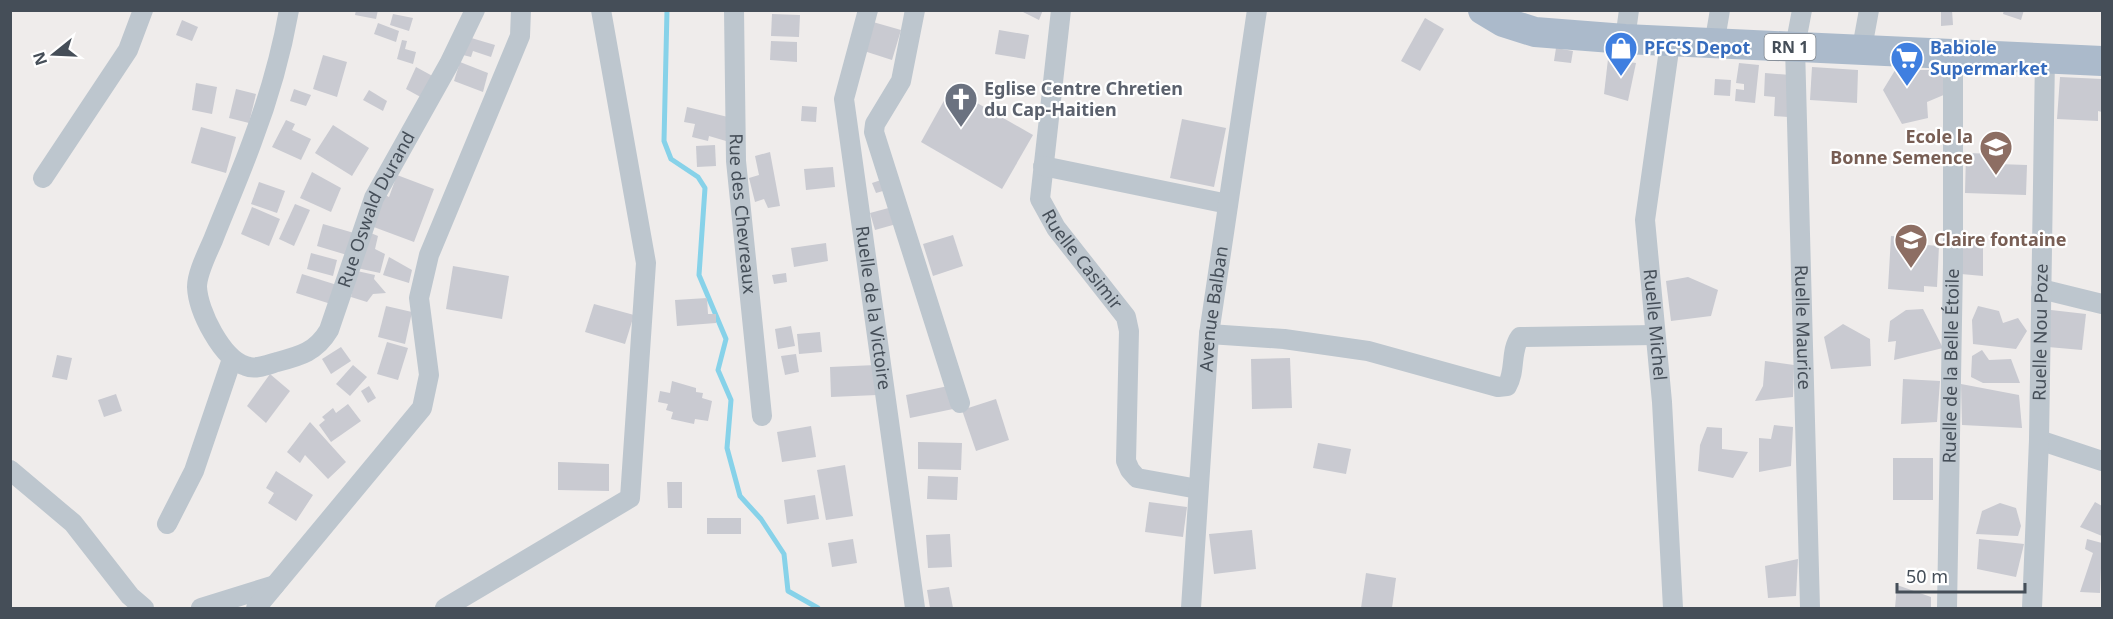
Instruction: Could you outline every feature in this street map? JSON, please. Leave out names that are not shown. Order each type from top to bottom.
[{"type":"main road","name":"RN 1","points":[[1483,10],[1503,22],[1535,32],[1627,25],[1670,43],[1862,48],[2103,61]]},
{"type":"street","points":[[43,178],[128,50],[143,10]]},
{"type":"street","points":[[167,524],[194,471],[239,363],[220,344],[206,316],[197,286],[206,257],[252,142],[272,81],[289,10]]},
{"type":"street","name":"Rue Oswald Durand","points":[[239,363],[258,367],[309,353],[321,343],[329,330],[374,198],[449,64],[476,10]]},
{"type":"street","points":[[256,609],[422,408],[429,375],[419,298],[429,255],[520,36],[521,10]]},
{"type":"street","points":[[445,609],[630,498],[646,263],[601,10]]},
{"type":"street","name":"Rue des Chevreaux","points":[[734,10],[736,161],[762,416]]},
{"type":"street","name":"Ruelle de la Victoire","points":[[868,10],[844,99],[915,609]]},
{"type":"street","points":[[915,10],[901,81],[875,124],[873,132],[960,403]]},
{"type":"street","name":"Ruelle Casimir","points":[[1061,10],[1040,199],[1047,214],[1126,317],[1129,331],[1126,461],[1130,471],[1137,478],[1198,489]]},
{"type":"street","name":"Avenue Balban","points":[[1191,609],[1209,334],[1257,10]]},
{"type":"street","points":[[1714,45],[1720,10]]},
{"type":"street","name":"Ruelle Maurice","points":[[1802,10],[1795,47],[1810,609]]},
{"type":"street","points":[[1862,48],[1869,10]]},
{"type":"street","name":"Ruelle Michel","points":[[1670,43],[1645,220],[1662,402],[1673,609]]},
{"type":"street","name":"Ruelle de la Belle Étoile","points":[[1947,609],[1953,264],[1953,52]]},
{"type":"street","name":"Ruelle Nou Poze","points":[[2032,609],[2039,440],[2045,57]]},
{"type":"street","points":[[1042,166],[1228,204]]},
{"type":"street","points":[[2041,289],[2103,304]]},
{"type":"street","points":[[1209,334],[1284,339],[1368,351],[1498,387],[1507,386],[1511,380],[1515,344],[1520,337],[1655,335]]},
{"type":"street","points":[[2039,440],[2103,461]]},
{"type":"street","points":[[10,470],[73,523],[130,596],[144,609]]},
{"type":"street","points":[[201,609],[275,585]]},
{"type":"building","points":[[356,10],[378,10],[376,19],[355,15]]},
{"type":"building","points":[[1019,10],[1043,10],[1039,20]]},
{"type":"building","points":[[1941,10],[1952,10],[1953,25],[1941,26]]},
{"type":"building","points":[[2004,10],[2024,10],[2021,20],[2003,14]]},
{"type":"building","points":[[393,14],[413,18],[409,31],[390,25]]},
{"type":"building","points":[[772,14],[800,15],[799,37],[771,36]]},
{"type":"building","points":[[1425,18],[1444,29],[1420,71],[1401,61]]},
{"type":"building","points":[[182,20],[198,27],[192,41],[176,35]]},
{"type":"building","points":[[873,22],[901,30],[892,60],[864,51]]},
{"type":"building","points":[[378,23],[399,31],[396,42],[374,34]]},
{"type":"building","points":[[999,30],[1029,35],[1025,59],[995,54]]},
{"type":"building","points":[[468,37],[495,45],[491,57],[473,51],[471,57],[463,55]]},
{"type":"building","points":[[402,40],[407,41],[405,49],[416,52],[413,64],[397,59]]},
{"type":"building","points":[[771,41],[797,42],[797,62],[770,60]]},
{"type":"building","points":[[1556,48],[1573,51],[1571,63],[1554,61]]},
{"type":"building","points":[[323,55],[347,62],[337,97],[313,89]]},
{"type":"building","points":[[1608,59],[1636,63],[1628,101],[1604,94]]},
{"type":"building","points":[[460,62],[488,73],[483,92],[454,81]]},
{"type":"building","points":[[1739,63],[1759,65],[1755,103],[1735,101],[1736,89],[1744,90],[1744,84],[1736,83]]},
{"type":"building","points":[[1905,63],[1911,70],[1942,70],[1946,94],[1927,102],[1928,118],[1902,124],[1883,90],[1897,67]]},
{"type":"building","points":[[416,67],[438,79],[426,100],[406,89]]},
{"type":"building","points":[[1812,67],[1858,70],[1857,103],[1810,100]]},
{"type":"building","points":[[1765,73],[1791,75],[1788,117],[1774,116],[1775,97],[1764,96]]},
{"type":"building","points":[[2060,77],[2102,79],[2102,112],[2098,111],[2098,121],[2057,119]]},
{"type":"building","points":[[1715,79],[1731,80],[1730,96],[1714,95]]},
{"type":"building","points":[[196,83],[217,87],[212,114],[192,110]]},
{"type":"building","points":[[951,88],[1033,135],[1002,189],[921,142]]},
{"type":"building","points":[[236,89],[256,94],[249,123],[229,118]]},
{"type":"building","points":[[294,89],[311,95],[306,106],[290,101]]},
{"type":"building","points":[[369,90],[387,101],[383,111],[363,100]]},
{"type":"building","points":[[802,106],[817,107],[816,122],[801,121]]},
{"type":"building","points":[[687,107],[732,118],[726,141],[709,136],[708,141],[692,137],[695,124],[684,122]]},
{"type":"building","points":[[1182,119],[1226,128],[1214,187],[1170,178]]},
{"type":"building","points":[[286,120],[295,124],[292,130],[311,139],[301,160],[272,147]]},
{"type":"building","points":[[333,125],[369,148],[352,176],[315,153]]},
{"type":"building","points":[[201,127],[236,137],[226,173],[191,163]]},
{"type":"building","points":[[715,145],[716,166],[697,167],[696,146]]},
{"type":"building","points":[[770,152],[780,206],[768,208],[764,199],[755,202],[749,178],[759,175],[755,156]]},
{"type":"building","points":[[1966,153],[1999,154],[1998,164],[2027,165],[2026,195],[1965,193]]},
{"type":"building","points":[[833,167],[835,187],[806,190],[804,169]]},
{"type":"building","points":[[312,172],[341,188],[331,212],[300,198]]},
{"type":"building","points":[[397,175],[434,189],[414,242],[371,226],[383,194],[389,197]]},
{"type":"building","points":[[887,178],[890,189],[876,193],[872,183]]},
{"type":"building","points":[[259,182],[285,191],[277,213],[251,204]]},
{"type":"building","points":[[295,204],[310,210],[294,246],[279,239]]},
{"type":"building","points":[[896,206],[900,223],[875,230],[870,213]]},
{"type":"building","points":[[252,207],[280,219],[269,246],[241,234]]},
{"type":"building","points":[[323,224],[354,233],[347,255],[317,246]]},
{"type":"building","points":[[366,231],[378,236],[375,249],[385,254],[380,273],[357,268]]},
{"type":"building","points":[[953,235],[963,266],[933,276],[923,244]]},
{"type":"building","points":[[1891,236],[1928,238],[1927,245],[1939,246],[1937,287],[1924,286],[1924,292],[1888,289]]},
{"type":"building","points":[[1963,238],[1983,238],[1983,276],[1961,274]]},
{"type":"building","points":[[826,243],[828,261],[794,267],[791,248]]},
{"type":"building","points":[[311,253],[337,260],[333,276],[307,269]]},
{"type":"building","points":[[389,257],[412,270],[409,283],[383,275]]},
{"type":"building","points":[[453,266],[509,276],[502,319],[446,309]]},
{"type":"building","points":[[357,271],[375,275],[374,279],[386,293],[373,294],[367,302],[351,297]]},
{"type":"building","points":[[786,273],[787,282],[774,284],[772,275]]},
{"type":"building","points":[[302,274],[337,285],[331,304],[296,293]]},
{"type":"building","points":[[1688,277],[1718,290],[1711,316],[1671,321],[1666,281]]},
{"type":"building","points":[[707,298],[708,314],[716,314],[716,323],[677,326],[675,300]]},
{"type":"building","points":[[594,304],[634,315],[625,344],[585,332]]},
{"type":"building","points":[[386,306],[412,312],[405,344],[378,337]]},
{"type":"building","points":[[1978,306],[1999,311],[2003,323],[2018,318],[2027,331],[2016,349],[1973,344],[1972,320]]},
{"type":"building","points":[[1923,309],[1943,348],[1894,360],[1896,341],[1888,342],[1890,321],[1906,310]]},
{"type":"building","points":[[2051,310],[2086,314],[2082,350],[2048,347]]},
{"type":"building","points":[[1843,324],[1870,339],[1871,366],[1831,369],[1824,337]]},
{"type":"building","points":[[791,326],[795,346],[778,349],[775,329]]},
{"type":"building","points":[[820,332],[822,352],[799,354],[797,334]]},
{"type":"building","points":[[387,342],[408,348],[398,380],[377,374]]},
{"type":"building","points":[[341,347],[351,361],[331,374],[322,359]]},
{"type":"building","points":[[1982,350],[1989,360],[2011,359],[2020,383],[1983,383],[1971,377],[1972,356]]},
{"type":"building","points":[[796,354],[799,372],[785,375],[781,356]]},
{"type":"building","points":[[57,355],[72,358],[67,380],[52,377]]},
{"type":"building","points":[[1290,358],[1292,408],[1252,409],[1251,359]]},
{"type":"building","points":[[1765,361],[1794,365],[1793,397],[1755,401],[1763,386]]},
{"type":"building","points":[[353,365],[367,377],[350,396],[336,384]]},
{"type":"building","points":[[876,365],[877,395],[831,397],[830,367]]},
{"type":"building","points":[[270,374],[290,391],[266,423],[247,406]]},
{"type":"building","points":[[1903,379],[1940,381],[1937,422],[1901,424]]},
{"type":"building","points":[[672,381],[696,388],[696,392],[703,393],[702,398],[712,401],[708,421],[695,419],[694,424],[671,419],[673,412],[666,410],[668,404],[658,402],[660,391],[670,393]]},
{"type":"building","points":[[1961,384],[2019,395],[2022,428],[1962,425]]},
{"type":"building","points":[[369,386],[376,398],[368,403],[361,391]]},
{"type":"building","points":[[948,386],[953,409],[910,418],[906,395]]},
{"type":"building","points":[[116,394],[122,411],[104,417],[98,400]]},
{"type":"building","points":[[996,399],[1009,440],[976,451],[962,410]]},
{"type":"building","points":[[348,404],[361,421],[331,442],[319,425],[325,420],[322,417],[333,408],[336,413]]},
{"type":"building","points":[[310,422],[346,462],[328,479],[305,455],[300,463],[287,452]]},
{"type":"building","points":[[1774,425],[1793,427],[1791,466],[1759,472],[1759,438],[1771,439]]},
{"type":"building","points":[[811,426],[816,457],[782,462],[777,432]]},
{"type":"building","points":[[1707,427],[1722,428],[1722,449],[1748,452],[1733,478],[1698,471],[1700,445]]},
{"type":"building","points":[[918,442],[962,443],[961,470],[918,469]]},
{"type":"building","points":[[1318,443],[1351,449],[1346,474],[1313,468]]},
{"type":"building","points":[[1893,458],[1933,458],[1933,500],[1893,500]]},
{"type":"building","points":[[558,462],[609,464],[609,491],[558,490]]},
{"type":"building","points":[[845,465],[853,516],[826,520],[817,470]]},
{"type":"building","points":[[276,471],[313,495],[296,521],[268,503],[274,493],[266,488]]},
{"type":"building","points":[[928,476],[958,477],[957,500],[927,499]]},
{"type":"building","points":[[667,482],[682,482],[682,508],[668,508]]},
{"type":"building","points":[[815,495],[819,519],[787,524],[784,500]]},
{"type":"building","points":[[1149,502],[1187,507],[1183,537],[1145,532]]},
{"type":"building","points":[[2095,502],[2102,506],[2102,536],[2080,527]]},
{"type":"building","points":[[2000,503],[2016,508],[2021,526],[2018,536],[1976,534],[1982,511]]},
{"type":"building","points":[[707,518],[741,518],[741,534],[707,534]]},
{"type":"building","points":[[1252,530],[1256,569],[1214,574],[1209,534]]},
{"type":"building","points":[[950,534],[952,567],[928,568],[926,535]]},
{"type":"building","points":[[853,539],[857,563],[832,567],[828,543]]},
{"type":"building","points":[[1979,539],[2024,544],[2016,577],[1977,569]]},
{"type":"building","points":[[2087,539],[2102,543],[2100,593],[2080,592],[2093,553],[2085,549]]},
{"type":"building","points":[[1798,559],[1796,596],[1768,598],[1765,566]]},
{"type":"building","points":[[1366,573],[1396,578],[1392,608],[1361,608]]},
{"type":"building","points":[[1897,585],[1931,597],[1931,608],[1895,608]]},
{"type":"building","points":[[949,587],[953,608],[930,608],[927,590]]},
{"type":"waterway","points":[[667,10],[664,141],[671,159],[698,177],[705,188],[699,275],[726,339],[718,370],[731,400],[727,448],[740,496],[761,519],[784,554],[788,591],[818,608]]},
{"type":"place","name":"PFC'S Depot","points":[[1621,77]]},
{"type":"place","name":"Babiole Supermarket","points":[[1907,87]]},
{"type":"place","name":"Eglise Centre Chretien du Cap-Haitien","points":[[961,128]]},
{"type":"place","name":"Ecole la Bonne Semence","points":[[1996,176]]},
{"type":"place","name":"Claire fontaine","points":[[1911,269]]}]
